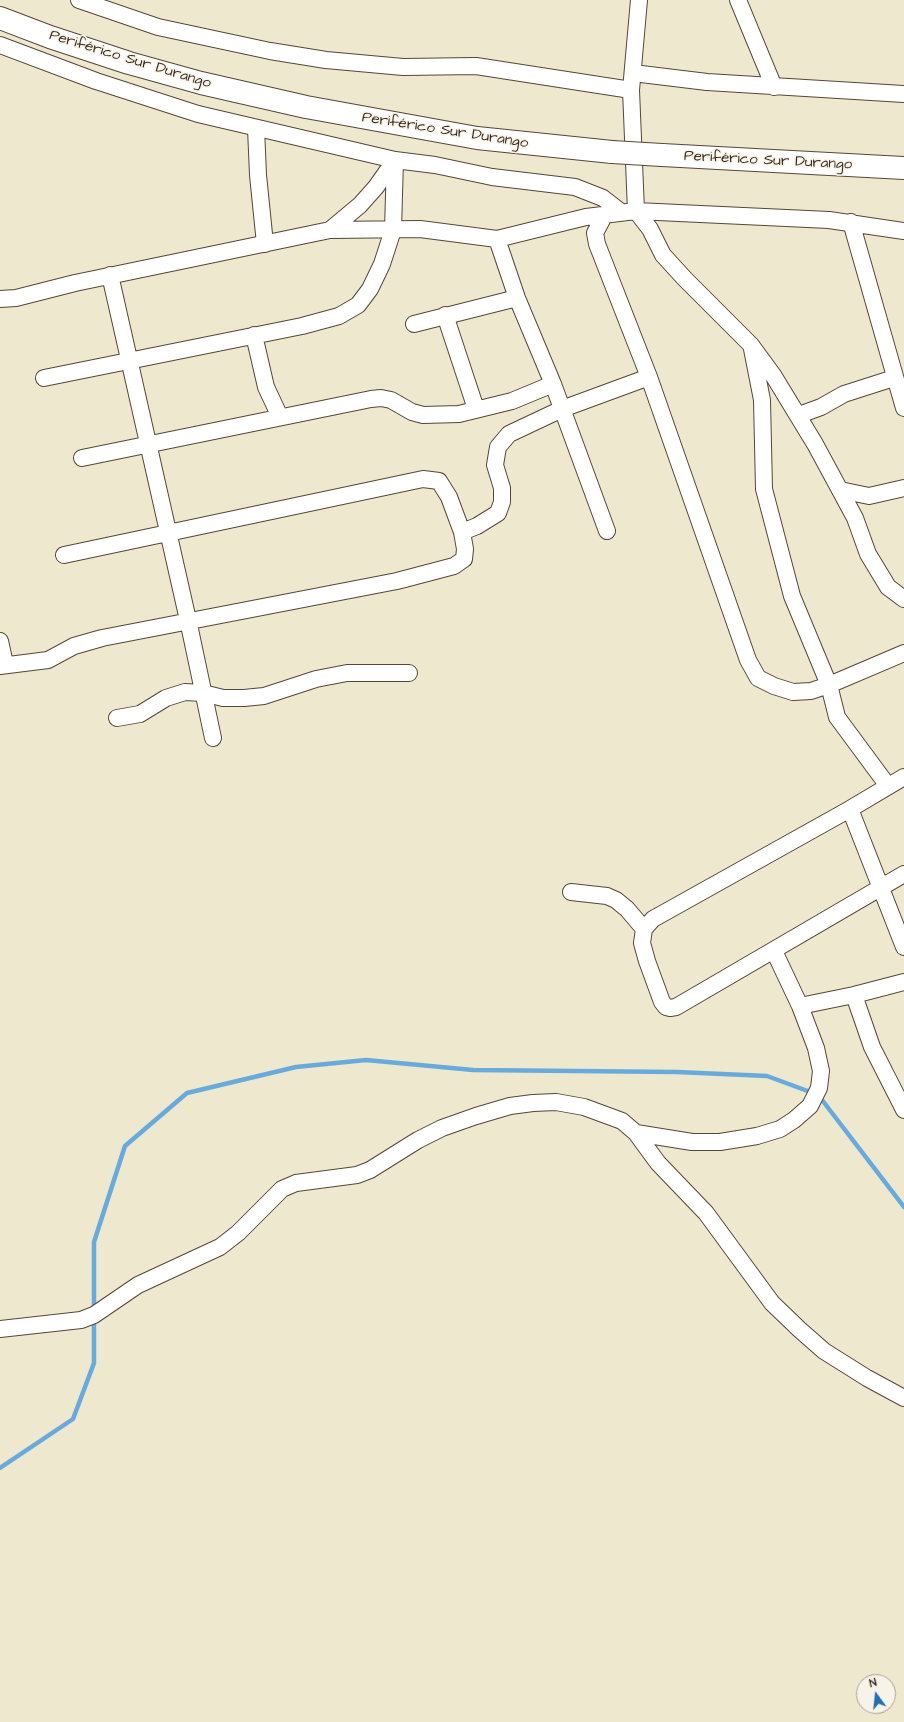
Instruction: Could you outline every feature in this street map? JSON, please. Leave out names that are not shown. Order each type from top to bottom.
[{"type":"highway","name":"Periférico Sur Durango","points":[[0,18],[50,37],[129,63],[202,82],[306,107],[477,138],[612,152],[904,168]]},
{"type":"street","points":[[79,0],[133,20],[270,51],[326,60],[403,67],[476,66],[631,90]]},
{"type":"street","points":[[629,212],[631,90],[639,0]]},
{"type":"street","points":[[738,0],[774,87]]},
{"type":"street","points":[[0,45],[96,81],[198,114],[395,160],[492,177],[575,187],[603,198],[629,212],[650,229],[663,255],[684,279],[751,345],[773,375],[799,415],[855,518],[868,554],[888,587],[904,599]]},
{"type":"street","points":[[633,73],[707,82],[904,94]]},
{"type":"street","points":[[256,128],[258,175],[265,244]]},
{"type":"street","points":[[44,378],[302,326],[339,316],[358,305],[370,289],[382,264],[393,230],[395,160]]},
{"type":"street","points":[[330,230],[360,205],[376,188],[395,160]]},
{"type":"street","points":[[0,299],[16,298],[110,275],[330,230],[446,231],[497,239],[586,217],[629,212],[851,222],[904,231]]},
{"type":"street","points":[[604,216],[595,233],[597,244],[649,377],[748,660],[758,678],[774,686],[793,692],[811,691],[829,685],[904,653]]},
{"type":"street","points":[[851,222],[894,378],[904,408]]},
{"type":"street","points":[[497,239],[517,298],[553,384],[607,531]]},
{"type":"street","points":[[110,275],[188,620],[212,738]]},
{"type":"street","points":[[414,324],[444,315],[517,298]]},
{"type":"street","points":[[444,315],[476,409]]},
{"type":"street","points":[[254,335],[266,387],[280,417]]},
{"type":"street","points":[[751,345],[762,400],[764,489],[792,596],[829,685],[837,717],[888,786]]},
{"type":"street","points":[[462,532],[477,526],[498,513],[502,502],[502,488],[495,465],[498,447],[508,434],[562,409],[649,377]]},
{"type":"street","points":[[799,415],[821,407],[844,394],[894,378]]},
{"type":"street","points":[[82,458],[353,402],[381,398],[391,400],[412,412],[423,415],[444,416],[512,401],[553,384]]},
{"type":"street","points":[[0,641],[3,665],[48,660],[85,642],[188,620],[397,581],[448,568],[464,559],[466,549],[462,532],[448,497],[439,481],[432,479],[410,481],[169,534],[64,555]]},
{"type":"street","points":[[840,490],[869,496],[904,488]]},
{"type":"street","points":[[117,718],[140,714],[166,698],[184,692],[204,693],[223,698],[244,698],[264,696],[316,679],[347,673],[409,673]]},
{"type":"street","points":[[904,777],[850,809],[670,908],[653,919],[644,929],[642,943],[662,1002],[666,1007],[670,1008],[681,1004],[904,874]]},
{"type":"street","points":[[850,809],[904,947]]},
{"type":"street","points":[[571,892],[607,896],[616,900],[644,929]]},
{"type":"street","points":[[636,1133],[692,1142],[720,1142],[757,1136],[780,1129],[794,1120],[810,1106],[819,1088],[821,1071],[816,1048],[800,1006],[774,951]]},
{"type":"street","points":[[800,1006],[854,995],[904,982]]},
{"type":"street","points":[[854,995],[872,1046],[902,1104]]},
{"type":"street","points":[[0,1329],[81,1320],[94,1315],[138,1285],[220,1247],[238,1233],[282,1189],[296,1183],[357,1175],[370,1170],[418,1140],[442,1128],[510,1106],[556,1102],[584,1107],[622,1121],[636,1133],[658,1163],[706,1213],[772,1303],[824,1350],[867,1378],[904,1398]]},
{"type":"waterway","points":[[94,1311],[94,1242],[125,1146],[187,1093],[296,1067],[366,1060],[473,1070],[677,1072],[767,1076],[813,1093]]},
{"type":"waterway","points":[[819,1096],[904,1207]]},
{"type":"waterway","points":[[0,1468],[73,1419],[94,1363],[94,1319]]}]
